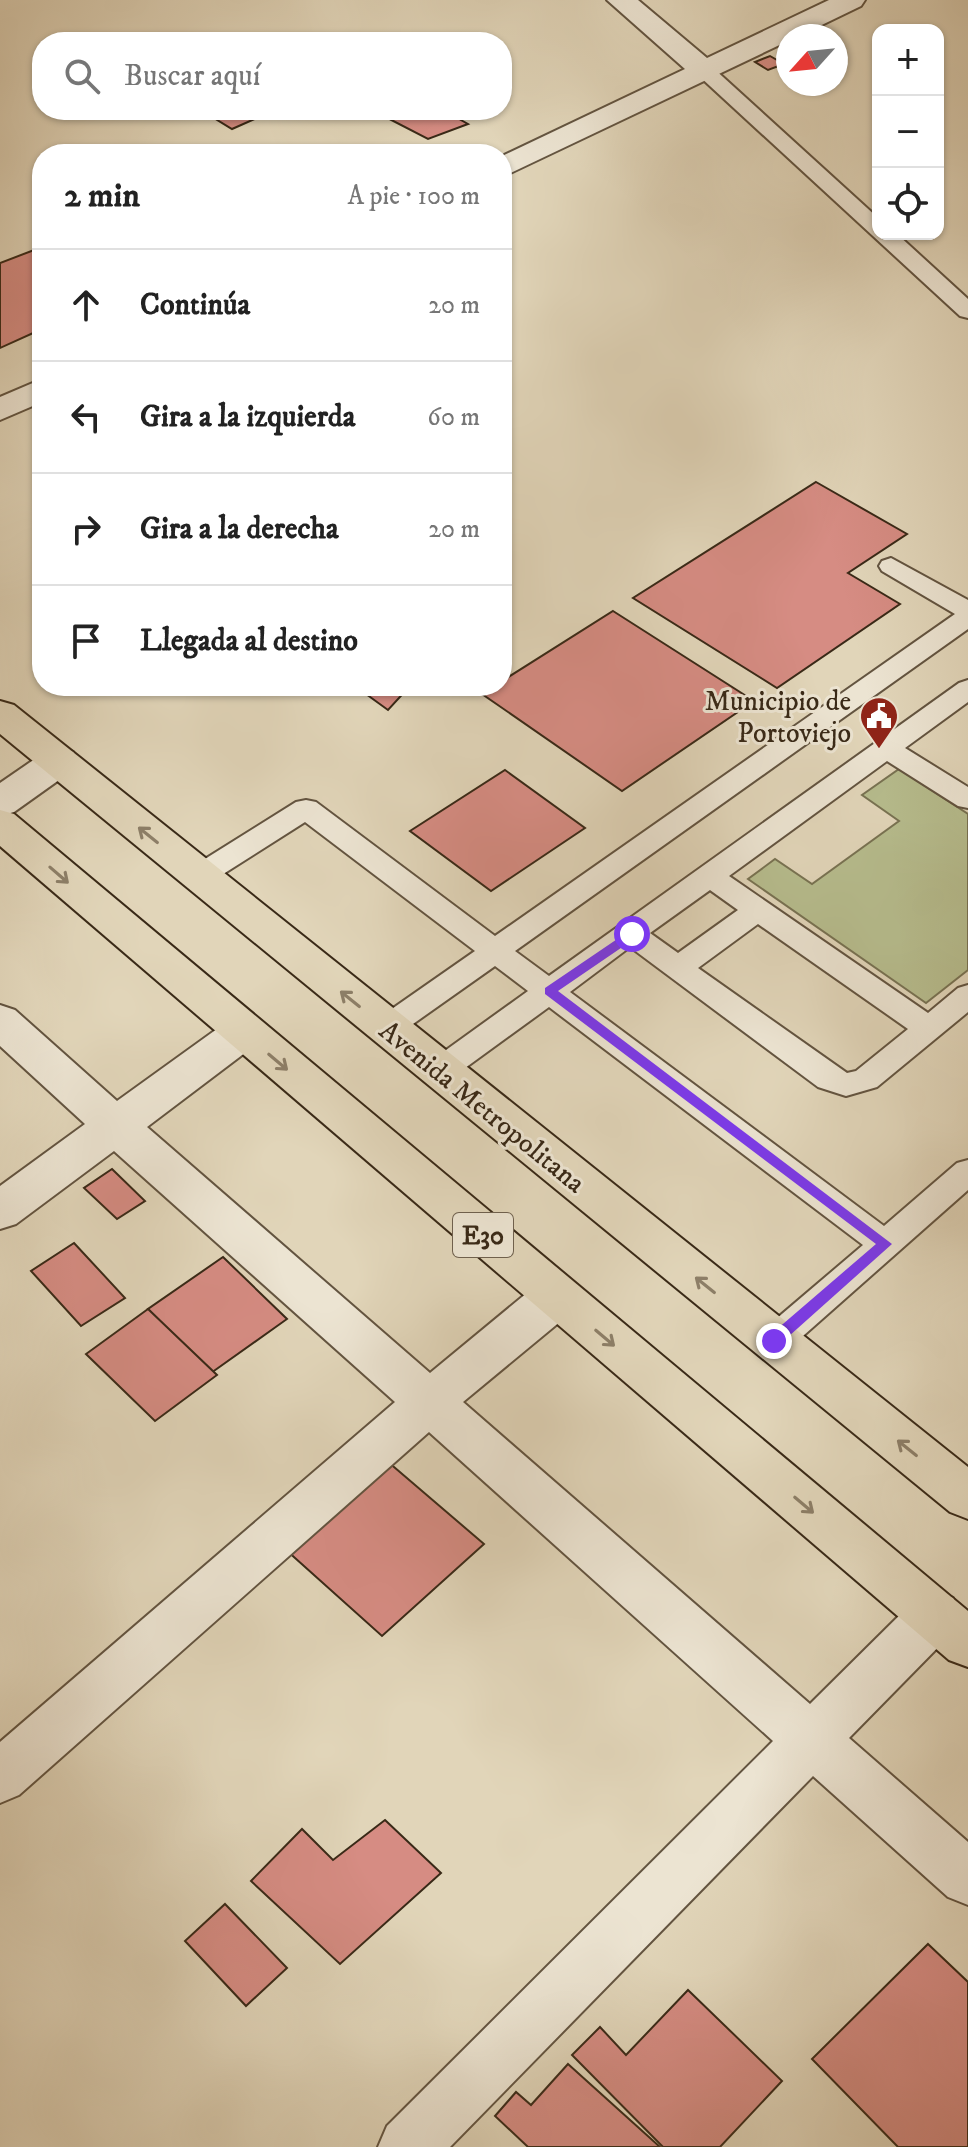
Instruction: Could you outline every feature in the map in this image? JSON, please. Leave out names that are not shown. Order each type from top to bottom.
[{"type":"highway","name":"Avenida Metropolitana","points":[[0,714],[968,1497]]},
{"type":"highway","name":"E30","points":[[0,824],[951,1629]]},
{"type":"street","points":[[621,0],[705,71]]},
{"type":"street","points":[[512,163],[851,0]]},
{"type":"street","points":[[0,410],[32,394]]},
{"type":"street","points":[[0,802],[59,761]]},
{"type":"street","points":[[0,1021],[968,1878]]},
{"type":"street","points":[[0,1211],[243,1032]]},
{"type":"street","points":[[0,1777],[429,1402],[556,1297]]},
{"type":"street","points":[[408,2147],[810,1740],[951,1629]]},
{"type":"lane","points":[[705,71],[872,224]]},
{"type":"lane","points":[[891,240],[968,311]]},
{"type":"lane","points":[[891,566],[968,611]]},
{"type":"lane","points":[[386,1028],[968,617]]},
{"type":"lane","points":[[439,1071],[968,689]]},
{"type":"lane","points":[[886,748],[968,799]]},
{"type":"lane","points":[[199,876],[306,809],[885,1244]]},
{"type":"lane","points":[[711,877],[928,1028]]},
{"type":"lane","points":[[677,968],[757,910]]},
{"type":"lane","points":[[632,934],[829,1079],[846,1085],[866,1079],[968,996]]},
{"type":"lane","points":[[774,1341],[968,1172]]},
{"type":"green space","points":[[899,769],[968,814],[968,970],[926,1003],[748,879],[775,859],[812,884],[899,821],[862,795]]},
{"type":"building","points":[[770,56],[776,59],[776,67],[768,70],[755,62]]},
{"type":"building","points":[[217,120],[252,120],[232,129]]},
{"type":"building","points":[[391,120],[461,120],[468,124],[428,139]]},
{"type":"building","points":[[32,251],[32,334],[0,348],[0,263]]},
{"type":"building","points":[[816,482],[907,534],[848,573],[900,604],[777,688],[633,598]]},
{"type":"building","points":[[613,611],[754,701],[622,791],[485,696],[512,696],[512,675]]},
{"type":"building","points":[[369,696],[401,696],[388,710]]},
{"type":"building","points":[[505,770],[585,828],[491,891],[410,831]]},
{"type":"building","points":[[112,1169],[145,1201],[117,1219],[84,1188]]},
{"type":"building","points":[[74,1243],[125,1298],[81,1326],[31,1271]]},
{"type":"building","points":[[223,1257],[287,1319],[211,1373],[148,1309]]},
{"type":"building","points":[[148,1309],[217,1375],[155,1421],[86,1354]]},
{"type":"building","points":[[387,1461],[484,1544],[382,1636],[285,1549]]},
{"type":"building","points":[[385,1820],[441,1873],[340,1964],[251,1881],[302,1829],[333,1860]]},
{"type":"building","points":[[225,1904],[287,1968],[246,2006],[185,1941]]},
{"type":"building","points":[[928,1944],[968,1982],[968,2147],[898,2147],[812,2059]]},
{"type":"building","points":[[688,1990],[782,2081],[720,2147],[663,2147],[572,2055],[600,2027],[626,2055]]},
{"type":"building","points":[[568,2064],[660,2147],[528,2147],[495,2116],[516,2092],[531,2105]]},
{"type":"place","name":"Municipio de Portoviejo","points":[[879,750]]},
{"type":"route","points":[[632,934],[549,991],[885,1244],[774,1341]]}]
